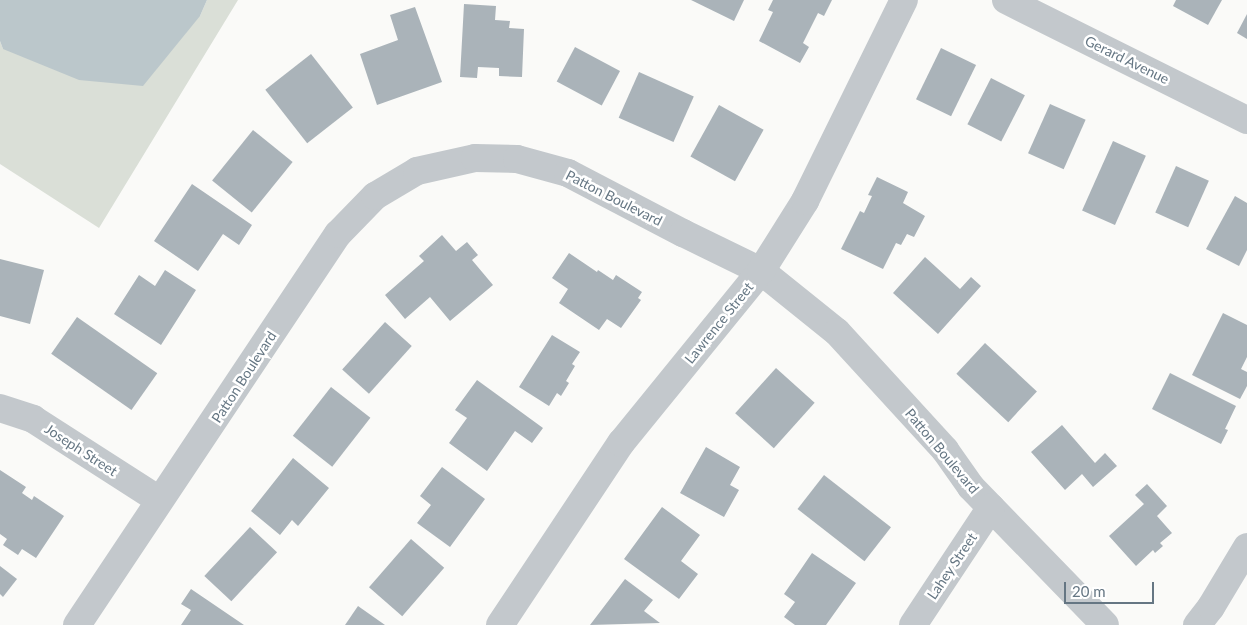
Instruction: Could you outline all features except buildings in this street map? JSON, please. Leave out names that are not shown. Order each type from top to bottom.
[{"type":"street","name":"Lawrence Street","points":[[500,625],[621,443],[761,271],[805,201],[904,0]]},
{"type":"street","name":"Gerard Avenue","points":[[1006,0],[1247,120]]},
{"type":"street","name":"Patton Boulevard","points":[[77,625],[159,500],[200,444],[338,234],[375,196],[417,171],[474,158],[518,159],[568,173],[682,233],[761,271],[837,332],[945,450],[971,487],[1105,625]]},
{"type":"street","name":"Joseph Street","points":[[0,408],[33,419],[159,500]]},
{"type":"street","name":"Lahey Street","points":[[913,625],[991,507]]},
{"type":"street","points":[[1197,625],[1211,606],[1247,547]]},
{"type":"shaded area","points":[[0,0],[207,0],[200,16],[143,86],[79,80],[3,49],[0,41]]},
{"type":"shaded area","points":[[207,0],[238,0],[99,228],[0,164],[0,41],[3,49],[200,16]]}]
